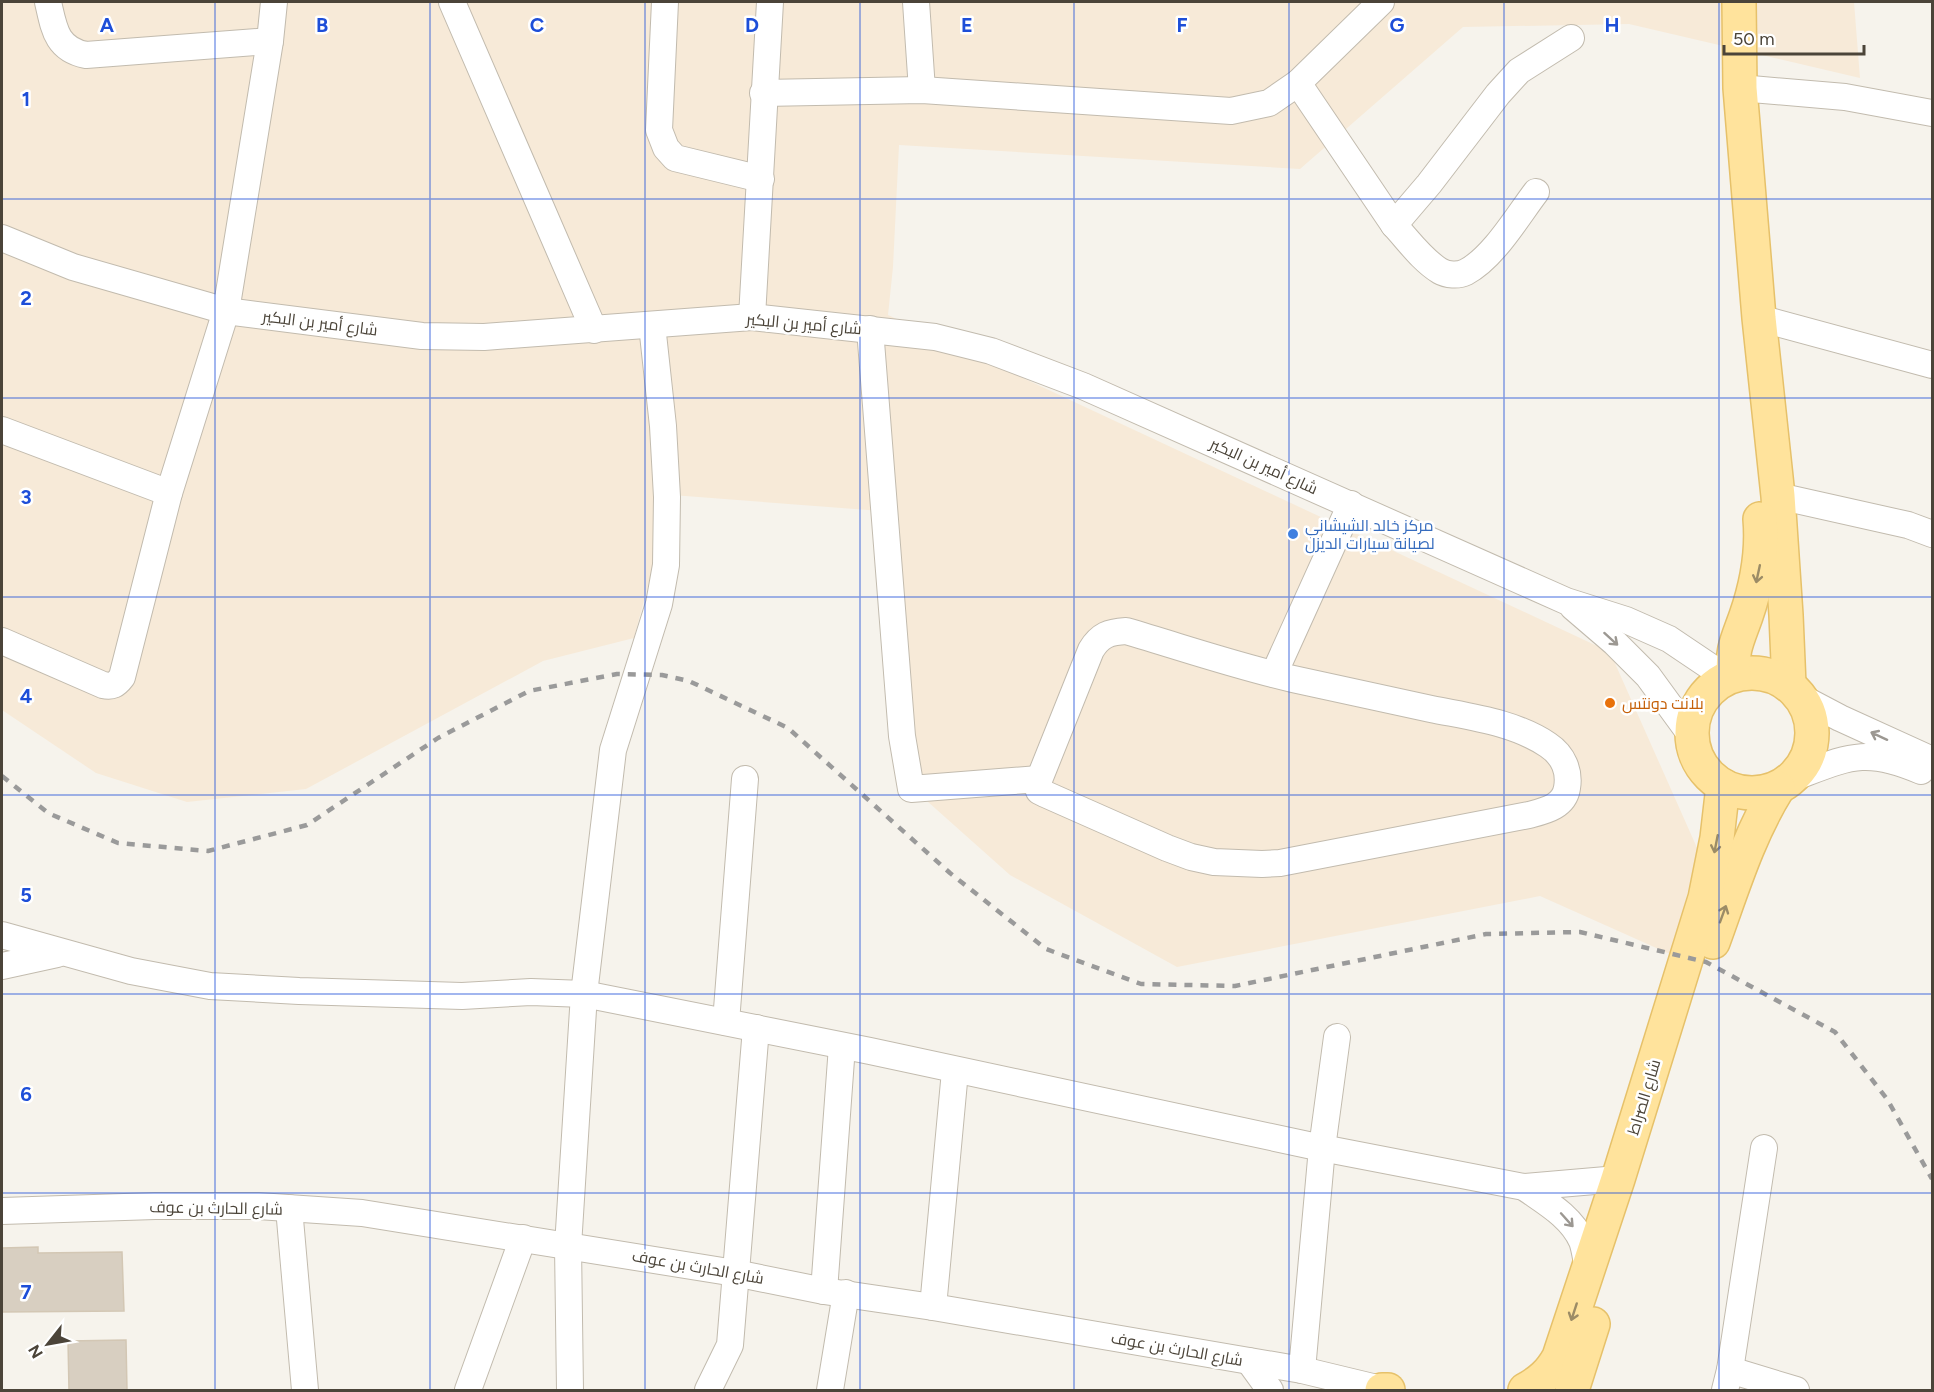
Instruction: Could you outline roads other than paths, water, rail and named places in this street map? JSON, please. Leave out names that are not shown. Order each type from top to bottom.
[{"type":"main road","points":[[1724,2],[1733,256],[1749,389],[1762,544],[1759,573],[1734,646],[1730,676]]},
{"type":"main road","points":[[1739,2],[1740,88],[1759,318],[1778,496],[1786,615],[1795,691],[1811,717],[1813,738],[1808,759],[1787,783],[1760,794],[1741,793],[1723,786],[1707,774],[1696,756],[1691,735],[1694,715],[1703,697],[1730,676],[1753,672],[1772,676],[1795,691]]},
{"type":"main road","name":"شارع الصراط","points":[[1579,1383],[1706,962],[1761,815],[1787,783]]},
{"type":"main road","name":"شارع الصراط","points":[[1525,1390],[1540,1382],[1551,1372],[1559,1357],[1618,1179],[1705,898],[1717,838],[1723,786]]},
{"type":"street","points":[[48,2],[59,40],[67,48],[86,55],[270,41]]},
{"type":"street","points":[[2,641],[103,685],[111,686],[118,683],[122,677],[169,493],[226,311],[270,41],[274,2]]},
{"type":"street","points":[[452,2],[594,330]]},
{"type":"street","points":[[665,2],[659,130],[666,148],[675,158],[761,179]]},
{"type":"street","points":[[752,317],[770,2]]},
{"type":"street","points":[[916,2],[922,90]]},
{"type":"street","points":[[763,93],[922,90],[1231,111],[1269,103],[1298,82],[1381,2]]},
{"type":"street","points":[[1394,225],[1430,184],[1498,94],[1519,71],[1570,38]]},
{"type":"street","points":[[1298,82],[1394,225],[1428,262],[1442,272],[1456,275],[1473,267],[1491,250],[1536,192]]},
{"type":"street","points":[[1740,88],[1845,98],[1932,113]]},
{"type":"street","name":"شارع أمير بن البكير","points":[[2,238],[73,267],[226,311],[422,336],[484,337],[752,317],[935,337],[991,351],[1083,386],[1566,601],[1626,620],[1669,639],[1730,676]]},
{"type":"street","points":[[1759,318],[1932,365]]},
{"type":"street","points":[[570,1390],[568,1246],[584,994],[613,750],[659,604],[666,565],[667,497],[663,426],[652,325]]},
{"type":"street","points":[[870,329],[902,736],[911,789],[1039,779]]},
{"type":"street","points":[[2,430],[169,493]]},
{"type":"street","points":[[1778,496],[1908,525],[1932,534]]},
{"type":"street","points":[[1274,674],[1351,504]]},
{"type":"street","name":"شارع أمير بن البكير","points":[[1566,601],[1615,643],[1648,676],[1691,735]]},
{"type":"street","points":[[1126,631],[1274,674],[1495,722],[1531,735],[1550,746],[1561,757],[1569,771],[1567,791],[1560,802],[1549,809],[1529,815],[1428,833],[1324,856],[1241,864],[1191,857],[1039,790],[1037,785],[1039,779],[1090,650],[1103,635],[1126,631]]},
{"type":"street","points":[[1795,691],[1840,718],[1932,760]]},
{"type":"street","points":[[1787,783],[1842,759],[1856,756],[1877,756],[1932,776]]},
{"type":"street","points":[[726,1022],[745,779]]},
{"type":"street","points":[[2,935],[131,972],[210,986],[462,996],[531,992],[584,994],[756,1028],[1322,1148],[1524,1187],[1618,1179]]},
{"type":"street","points":[[2,966],[62,953]]},
{"type":"street","points":[[708,1390],[730,1345],[756,1028]]},
{"type":"street","points":[[1302,1370],[1322,1148],[1337,1036]]},
{"type":"street","points":[[830,1390],[842,1046]]},
{"type":"street","points":[[933,1306],[955,1071]]},
{"type":"street","points":[[1764,1148],[1727,1380],[1796,1390]]},
{"type":"street","points":[[1524,1187],[1562,1214],[1575,1228],[1582,1242],[1588,1268]]},
{"type":"street","name":"شارع الحارث بن عوف","points":[[2,1211],[155,1206],[258,1206],[362,1213],[735,1273],[835,1292],[933,1306],[1302,1370],[1385,1390]]},
{"type":"street","points":[[289,1208],[305,1390]]},
{"type":"street","points":[[468,1390],[523,1238]]},
{"type":"street","points":[[1249,1361],[1270,1390]]},
{"type":"railway","points":[[2,776],[48,813],[118,843],[208,851],[307,825],[438,738],[529,691],[617,674],[662,675],[689,681],[788,728],[950,873],[1046,949],[1141,984],[1235,986],[1486,934],[1580,932],[1706,962],[1835,1032],[1887,1099],[1932,1179]]},
{"type":"place","name":"مركز خالد الشيشاني لصيانة سيارات الديزل","points":[[1293,534]]},
{"type":"place","name":"بلانت دونتس","points":[[1610,703]]}]
